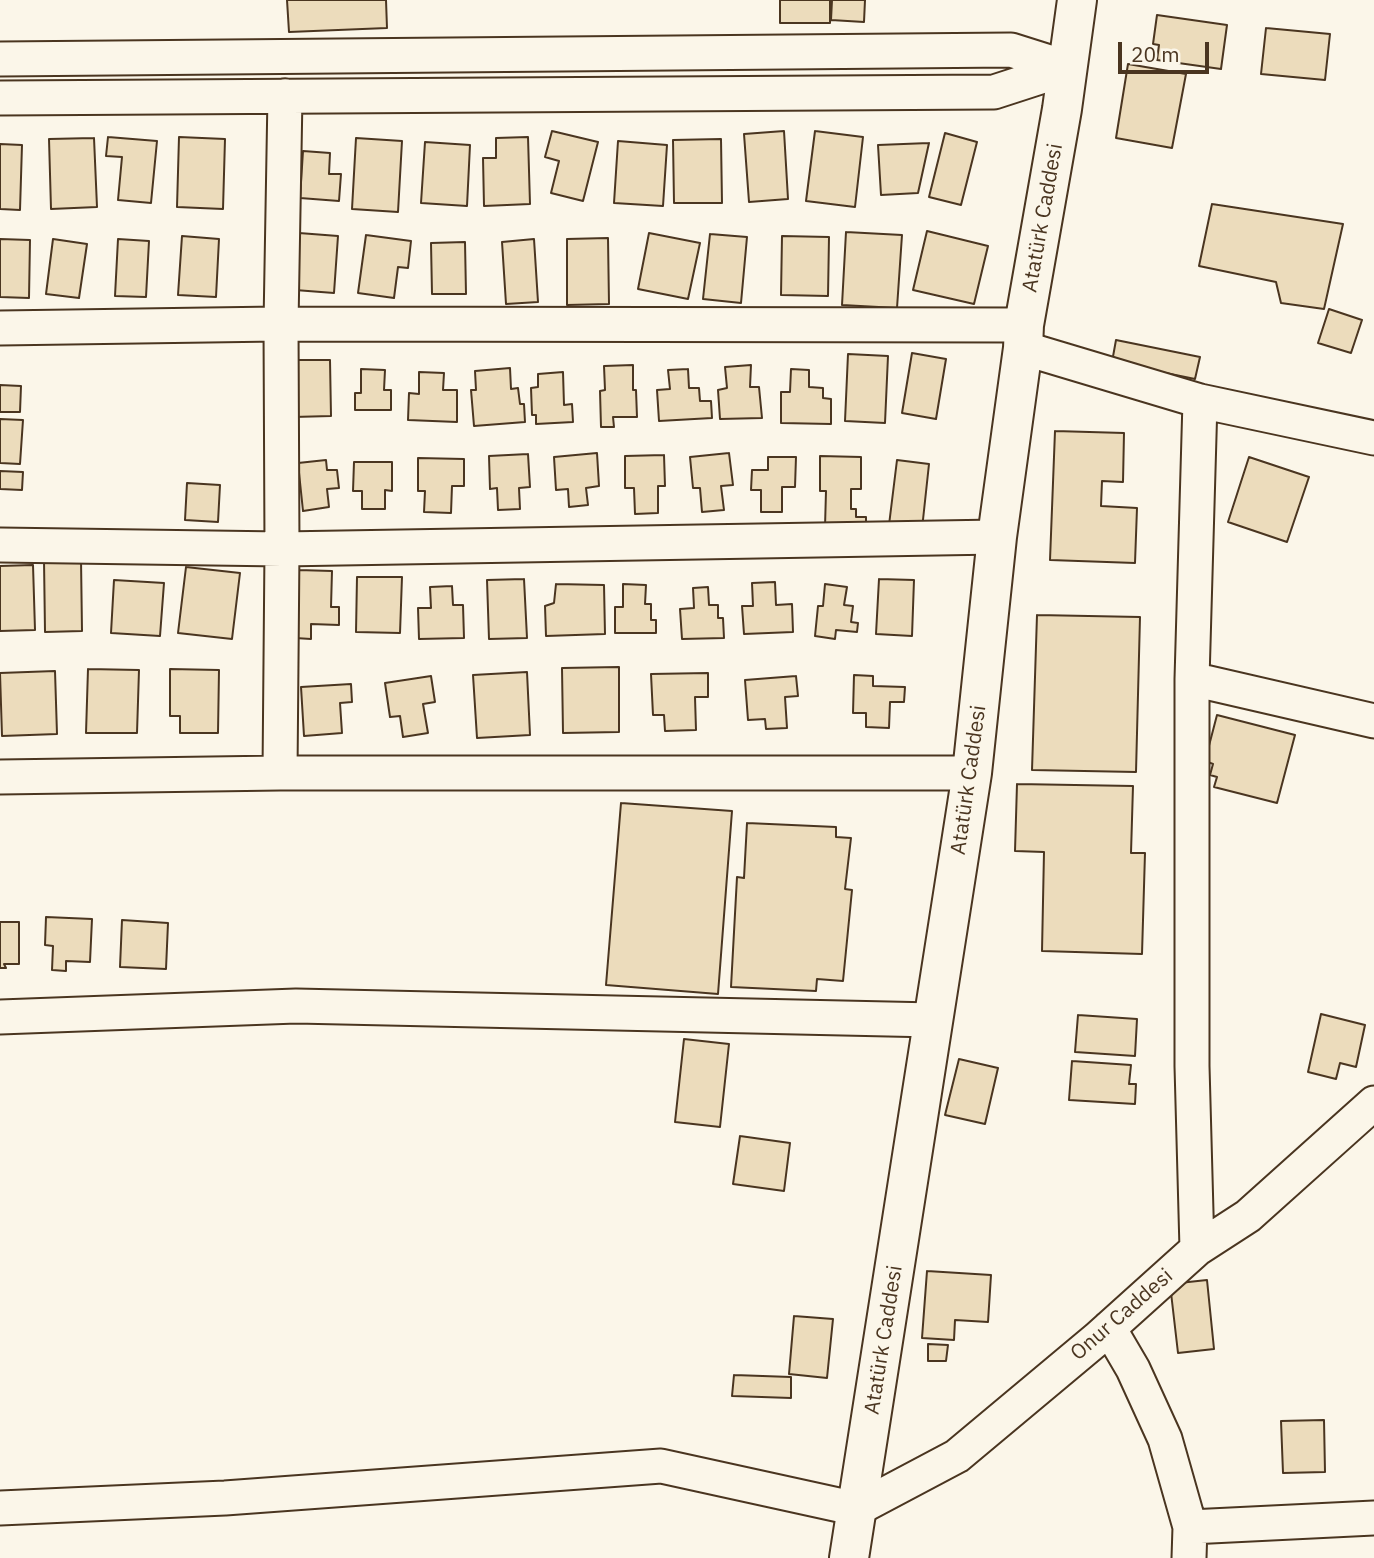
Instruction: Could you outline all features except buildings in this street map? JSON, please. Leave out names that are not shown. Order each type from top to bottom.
[{"type":"main road","name":"Atatürk Caddesi","points":[[849,1558],[972,773],[997,537],[1024,337],[1077,0]]},
{"type":"street","points":[[0,59],[1011,50],[1068,68]]},
{"type":"street","points":[[0,98],[994,92],[1068,68]]},
{"type":"street","points":[[280,773],[281,324],[285,96]]},
{"type":"street","points":[[0,328],[281,324],[1024,337],[1200,401],[1374,438]]},
{"type":"street","points":[[1197,1249],[1192,1066],[1192,679],[1200,401]]},
{"type":"street","points":[[0,545],[282,549],[997,537]]},
{"type":"street","points":[[1192,679],[1374,721]]},
{"type":"street","points":[[0,777],[280,773],[972,773]]},
{"type":"street","points":[[0,1017],[296,1006],[934,1020]]},
{"type":"street","name":"Onur Caddesi","points":[[857,1509],[957,1456],[1109,1328],[1197,1249],[1248,1216],[1374,1103]]},
{"type":"street","points":[[1109,1328],[1133,1369],[1165,1439],[1189,1543],[1374,1517]]},
{"type":"street","points":[[0,1508],[225,1498],[661,1466],[857,1509]]}]
